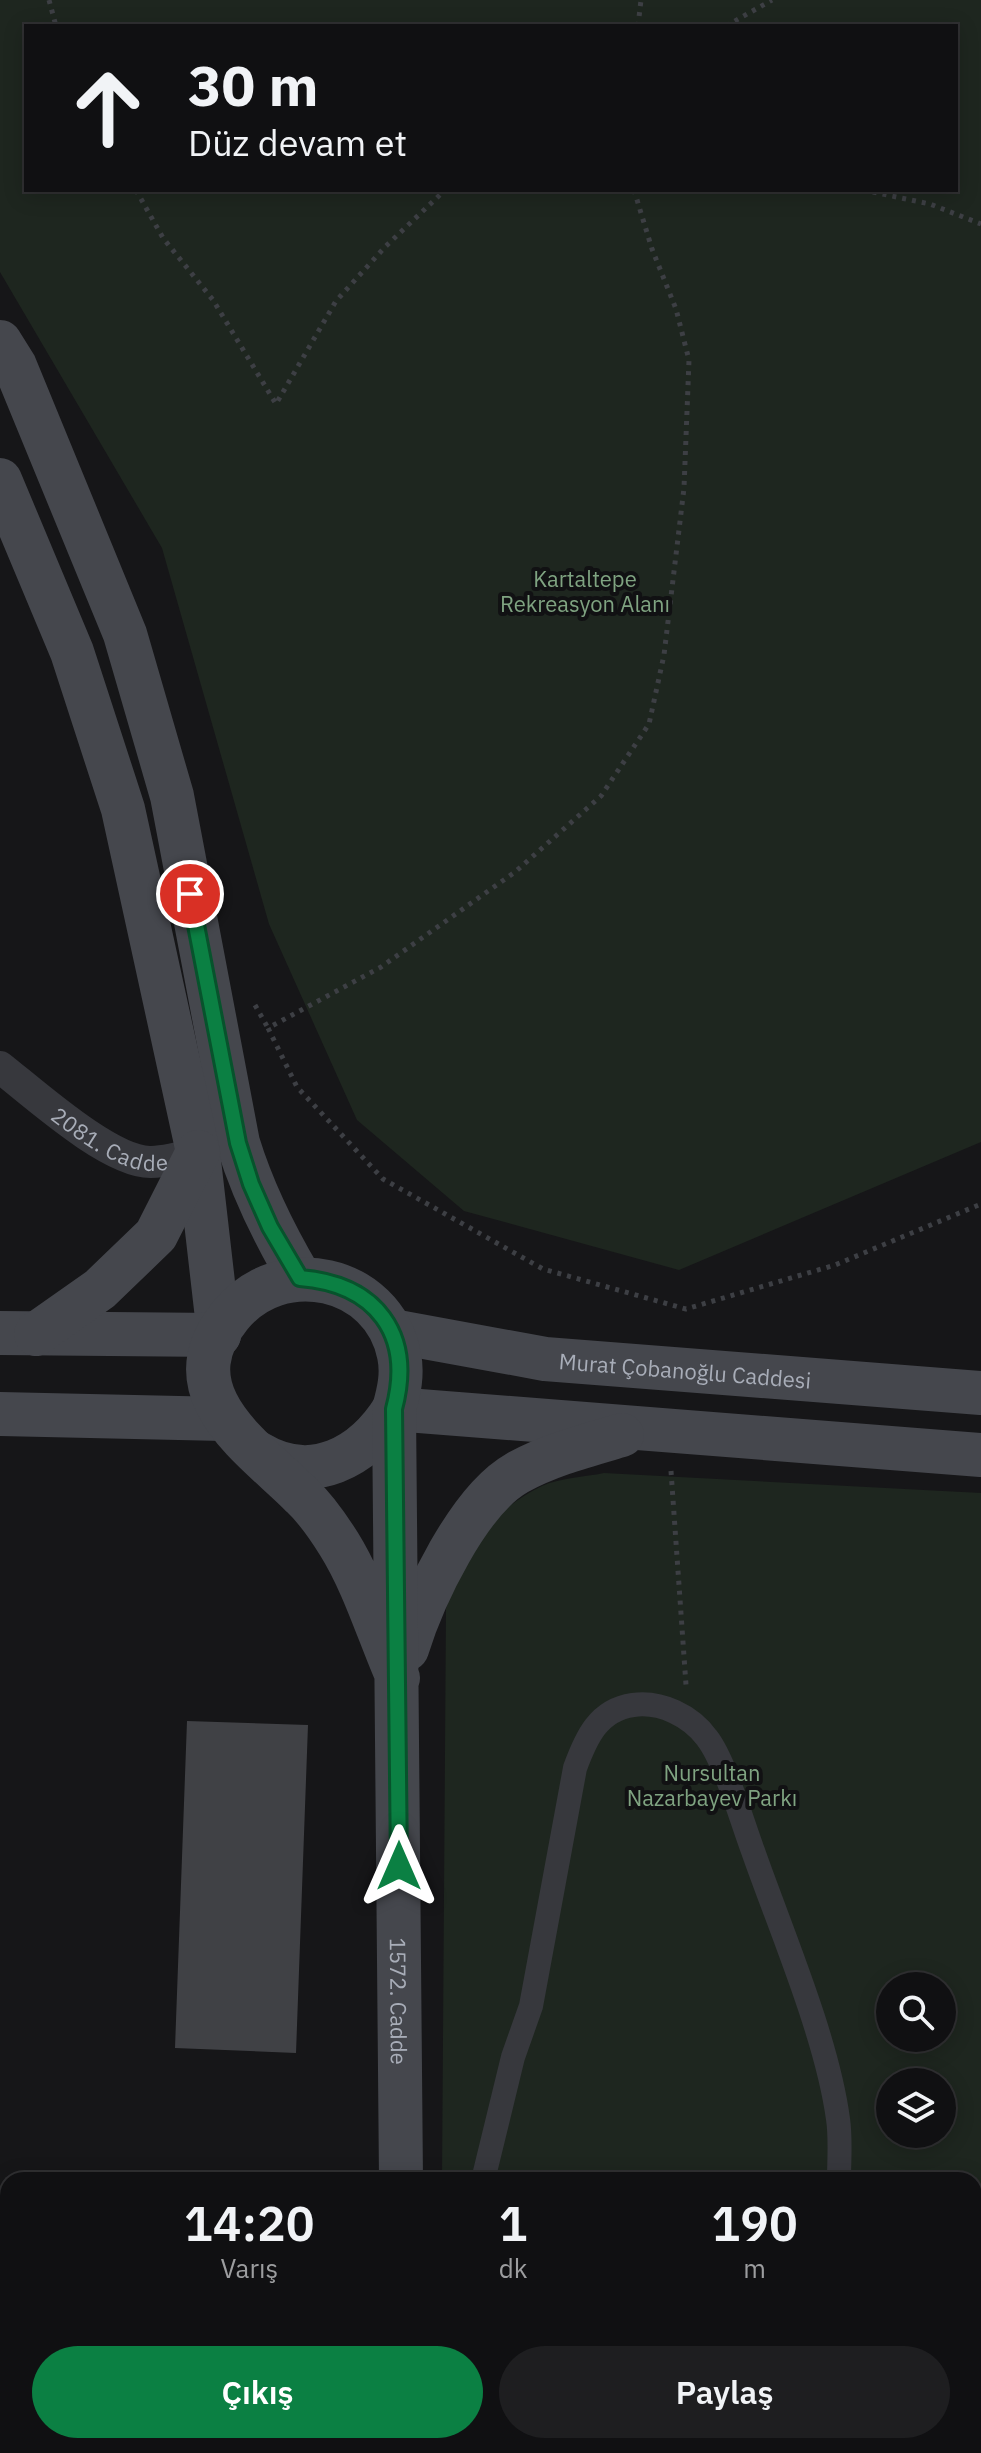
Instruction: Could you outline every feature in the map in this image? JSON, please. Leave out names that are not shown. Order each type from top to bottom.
[{"type":"main road","points":[[0,342],[15,366],[125,634],[172,796],[218,1148],[219,1335]]},
{"type":"main road","points":[[0,480],[72,652],[123,809],[218,1148],[251,1184],[270,1227],[300,1278]]},
{"type":"main road","points":[[18,1333],[100,1289],[156,1235],[218,1148]]},
{"type":"main road","points":[[0,1414],[234,1432],[269,1460],[298,1467],[328,1465],[355,1453],[378,1434],[394,1409],[401,1383],[400,1357],[392,1331],[376,1308],[354,1290],[328,1280],[300,1278],[272,1284],[248,1297],[228,1317],[219,1335],[210,1371],[214,1397],[234,1432],[304,1497],[340,1546],[398,1678]]},
{"type":"main road","name":"Murat Çobanoğlu Caddesi","points":[[392,1331],[545,1359],[981,1393]]},
{"type":"main road","points":[[18,1333],[219,1335]]},
{"type":"main road","points":[[394,1409],[981,1455]]},
{"type":"main road","name":"1572. Cadde","points":[[394,1409],[401,2172]]},
{"type":"main road","points":[[398,1678],[419,1609],[468,1521],[516,1474],[578,1448],[656,1430]]},
{"type":"street","name":"2081. Cadde","points":[[0,1067],[75,1127],[111,1148],[149,1163],[218,1148]]},
{"type":"street","points":[[485,2172],[513,2057],[531,2006],[575,1768],[585,1739],[600,1719],[619,1707],[642,1703],[689,1718],[709,1740],[738,1810],[817,2035],[838,2119],[839,2172]]},
{"type":"path","points":[[49,0],[55,24]]},
{"type":"path","points":[[638,24],[641,0]]},
{"type":"path","points":[[730,24],[772,0]]},
{"type":"path","points":[[137,192],[163,238],[213,300],[276,404],[336,301],[385,247],[443,192]]},
{"type":"path","points":[[635,192],[652,249],[676,309],[689,360],[684,488],[664,655],[649,724],[601,796],[515,872],[381,967],[268,1028],[297,1087],[383,1179],[543,1269],[686,1309],[835,1265],[980,1203]]},
{"type":"path","points":[[873,192],[930,204],[981,224]]},
{"type":"path","points":[[656,1430],[689,1718]]},
{"type":"green space","name":"Kartaltepe Rekreasyon Alanı","points":[[0,0],[981,0],[981,1142],[679,1270],[464,1211],[357,1120],[269,924],[162,548],[0,272]]},
{"type":"green space","name":"Nursultan Nazarbayev Parkı","points":[[604,1473],[981,1493],[981,2172],[442,2172],[446,1609],[460,1570],[480,1536],[507,1508],[549,1483]]},
{"type":"building","points":[[187,1721],[308,1725],[296,2053],[175,2048]]},
{"type":"route","points":[[190,894],[238,1143],[251,1184],[270,1227],[300,1278],[328,1280],[354,1290],[376,1308],[392,1331],[400,1357],[401,1383],[394,1409],[399,1866]]}]
